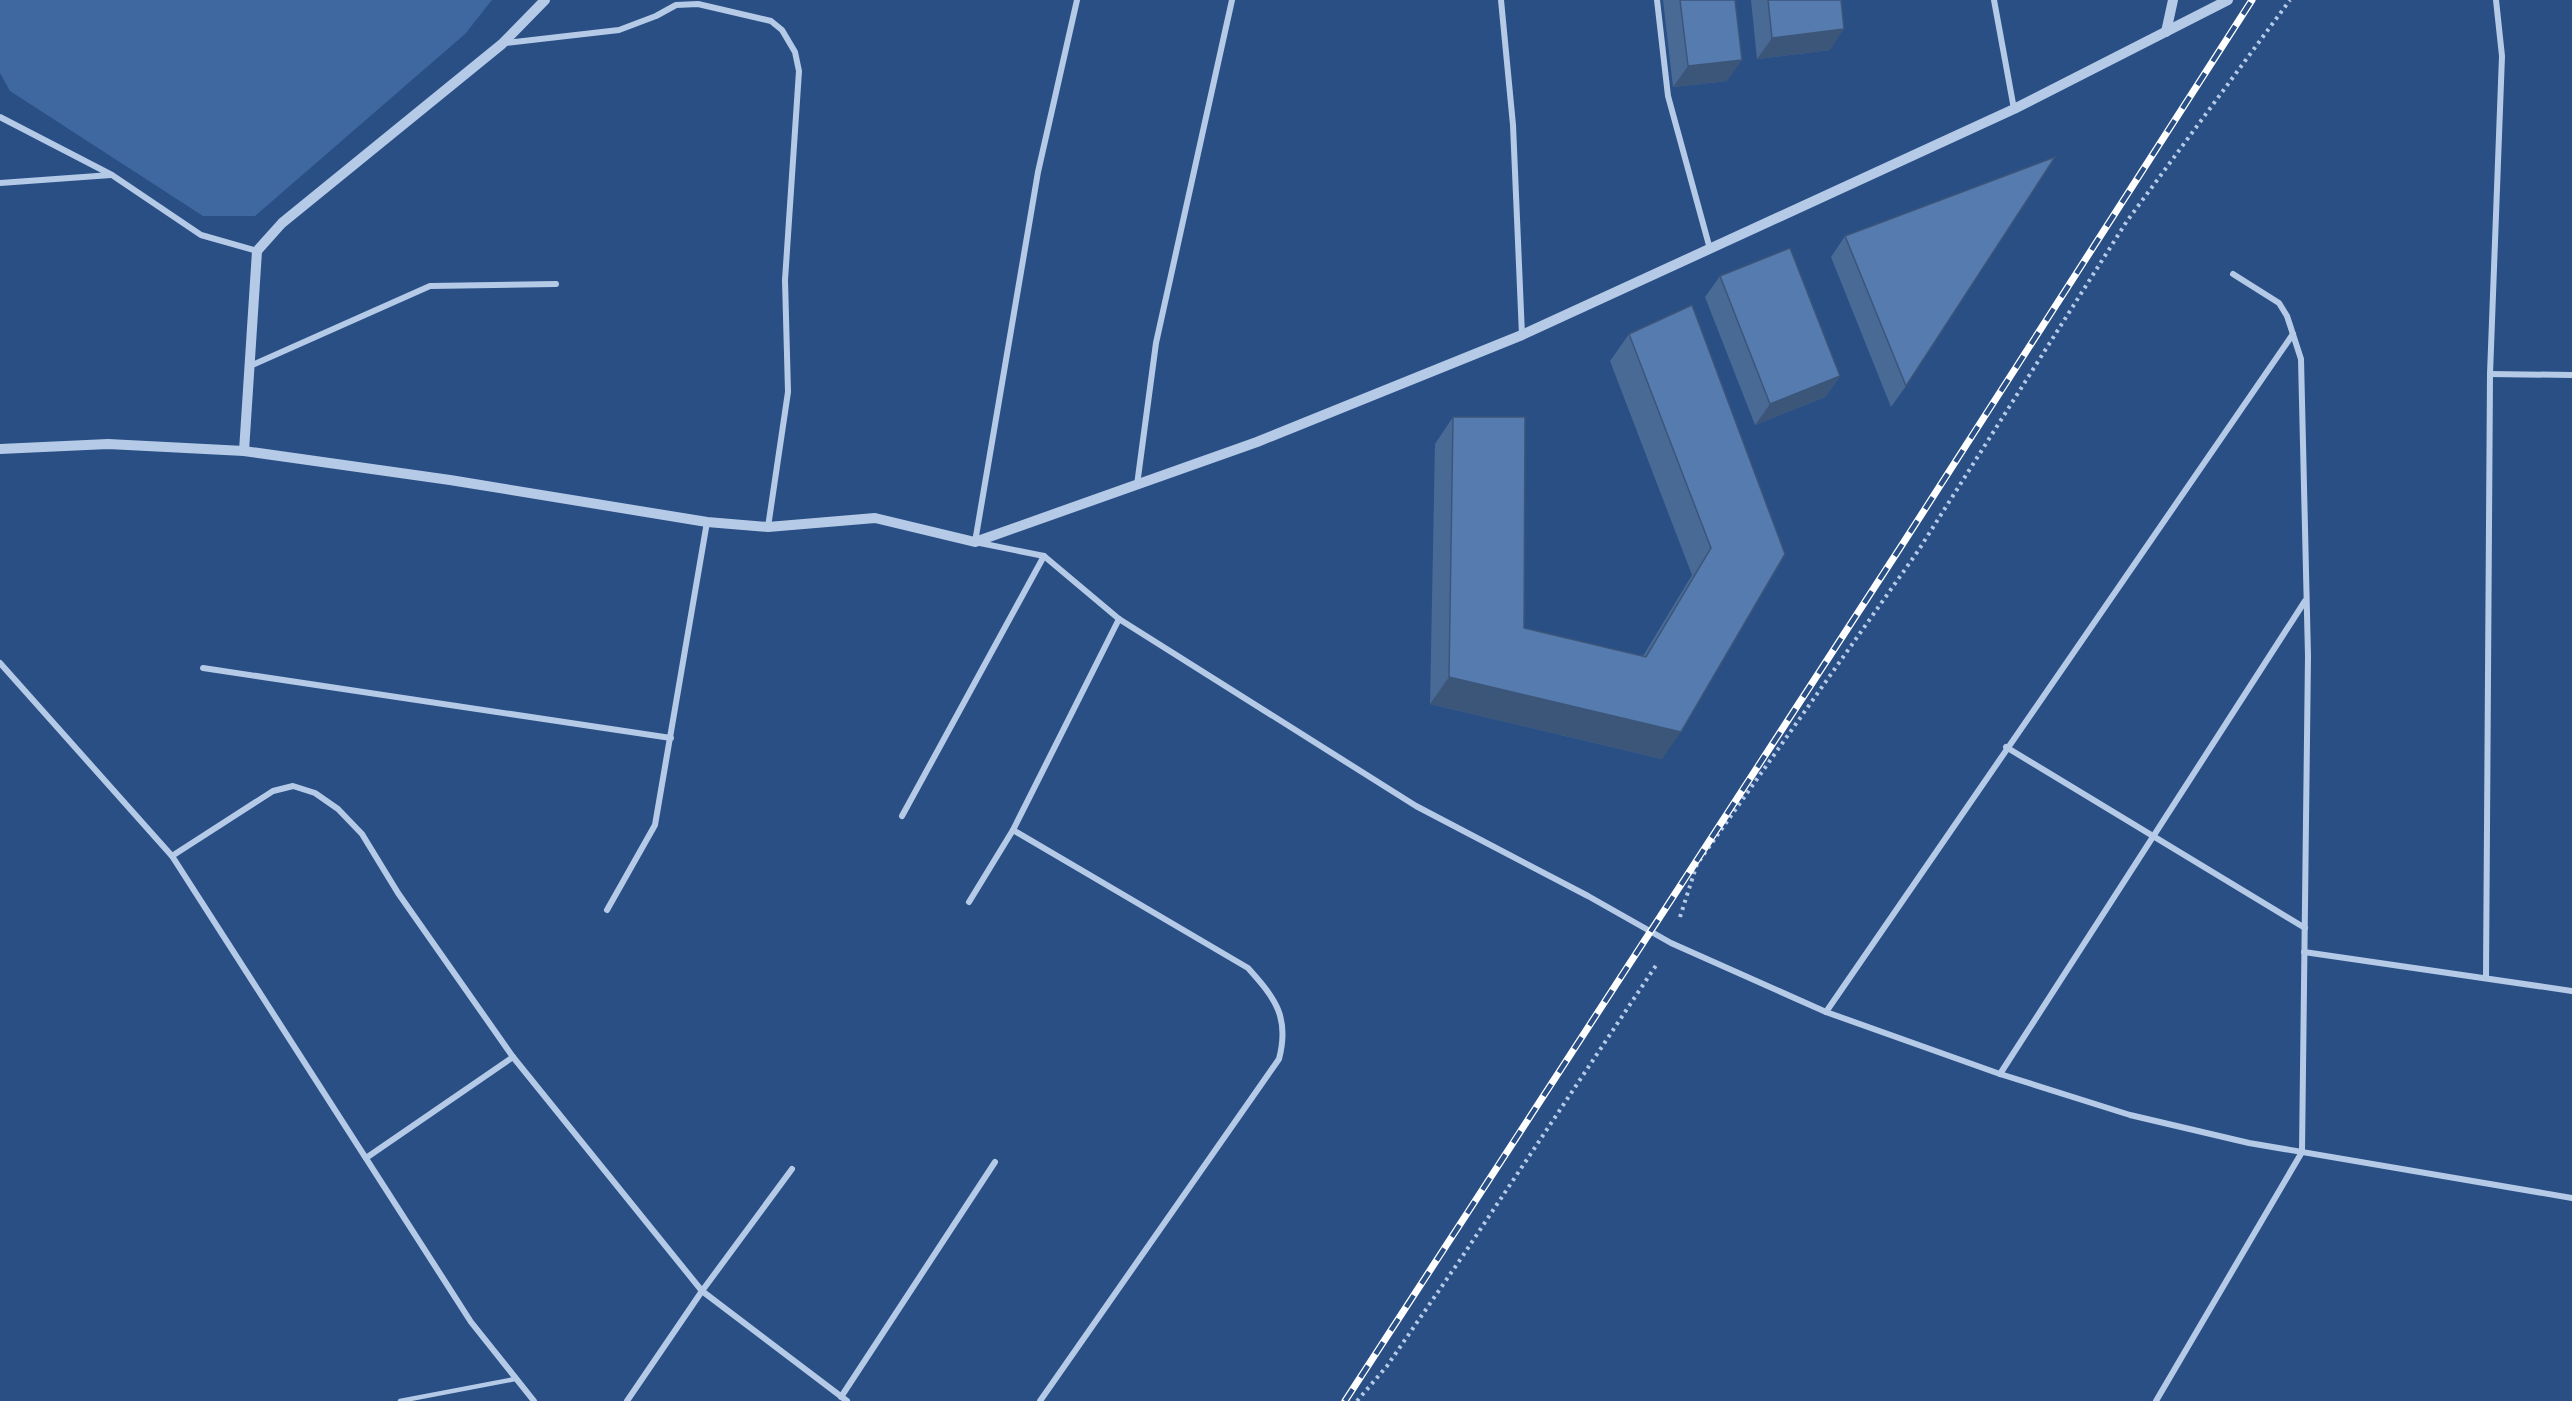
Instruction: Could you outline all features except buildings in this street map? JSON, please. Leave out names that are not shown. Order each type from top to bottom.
[{"type":"street","points":[[244,451],[257,251],[282,223],[502,44],[545,0]]},
{"type":"street","points":[[975,542],[1038,172],[1077,0]]},
{"type":"street","points":[[1137,486],[1156,343],[1232,0]]},
{"type":"street","points":[[1501,0],[1513,125],[1522,335]]},
{"type":"street","points":[[1657,0],[1668,96],[1710,249]]},
{"type":"street","points":[[1994,0],[2014,109]]},
{"type":"street","points":[[2166,32],[2173,0]]},
{"type":"street","points":[[975,542],[1257,442],[1522,335],[2014,109],[2228,0]]},
{"type":"street","points":[[2486,978],[2490,374],[2502,56],[2496,0]]},
{"type":"street","points":[[502,44],[619,30],[656,16],[676,5],[698,4],[771,21],[782,30],[795,52],[799,71],[785,280],[788,392],[768,527]]},
{"type":"street","points":[[0,117],[112,175],[201,236],[257,251]]},
{"type":"street","points":[[0,183],[112,175]]},
{"type":"street","points":[[2156,1401],[2302,1152],[2307,599],[2301,359],[2279,303],[2233,274]]},
{"type":"street","points":[[250,366],[430,286],[556,284]]},
{"type":"street","points":[[1826,1012],[2006,747],[2293,334]]},
{"type":"street","points":[[2490,374],[2572,375]]},
{"type":"street","points":[[0,449],[108,444],[244,451],[450,480],[707,522],[768,527],[875,518],[1044,556],[1119,619],[1416,806],[1588,896],[1671,943],[1826,1012],[2000,1074],[2130,1115],[2249,1143],[2572,1198]]},
{"type":"street","points":[[607,910],[655,825],[707,522]]},
{"type":"street","points":[[902,816],[1044,556]]},
{"type":"street","points":[[2000,1074],[2307,599]]},
{"type":"street","points":[[969,902],[1013,830],[1119,619]]},
{"type":"street","points":[[0,663],[171,856],[471,1322],[534,1401]]},
{"type":"street","points":[[203,669],[671,738]]},
{"type":"street","points":[[2006,747],[2305,928]]},
{"type":"street","points":[[171,856],[273,790],[293,786],[315,793],[338,809],[362,834],[398,893],[513,1058],[702,1291],[844,1399],[995,1162]]},
{"type":"street","points":[[1013,830],[1248,968],[1267,988],[1280,1012],[1285,1038],[1279,1059],[1040,1401]]},
{"type":"street","points":[[2304,952],[2572,992]]},
{"type":"street","points":[[366,1158],[513,1058]]},
{"type":"street","points":[[627,1401],[702,1291],[792,1169]]},
{"type":"lane","points":[[400,1401],[515,1379]]},
{"type":"path","points":[[1357,1401],[1387,1366],[1456,1266],[1671,943],[1697,864],[1918,551],[2127,221],[2290,0]]},
{"type":"shaded area","points":[[0,0],[492,0],[465,34],[255,216],[203,216],[10,91],[0,73]]},
{"type":"railway","points":[[1345,1401],[1900,548],[2252,0]]}]
